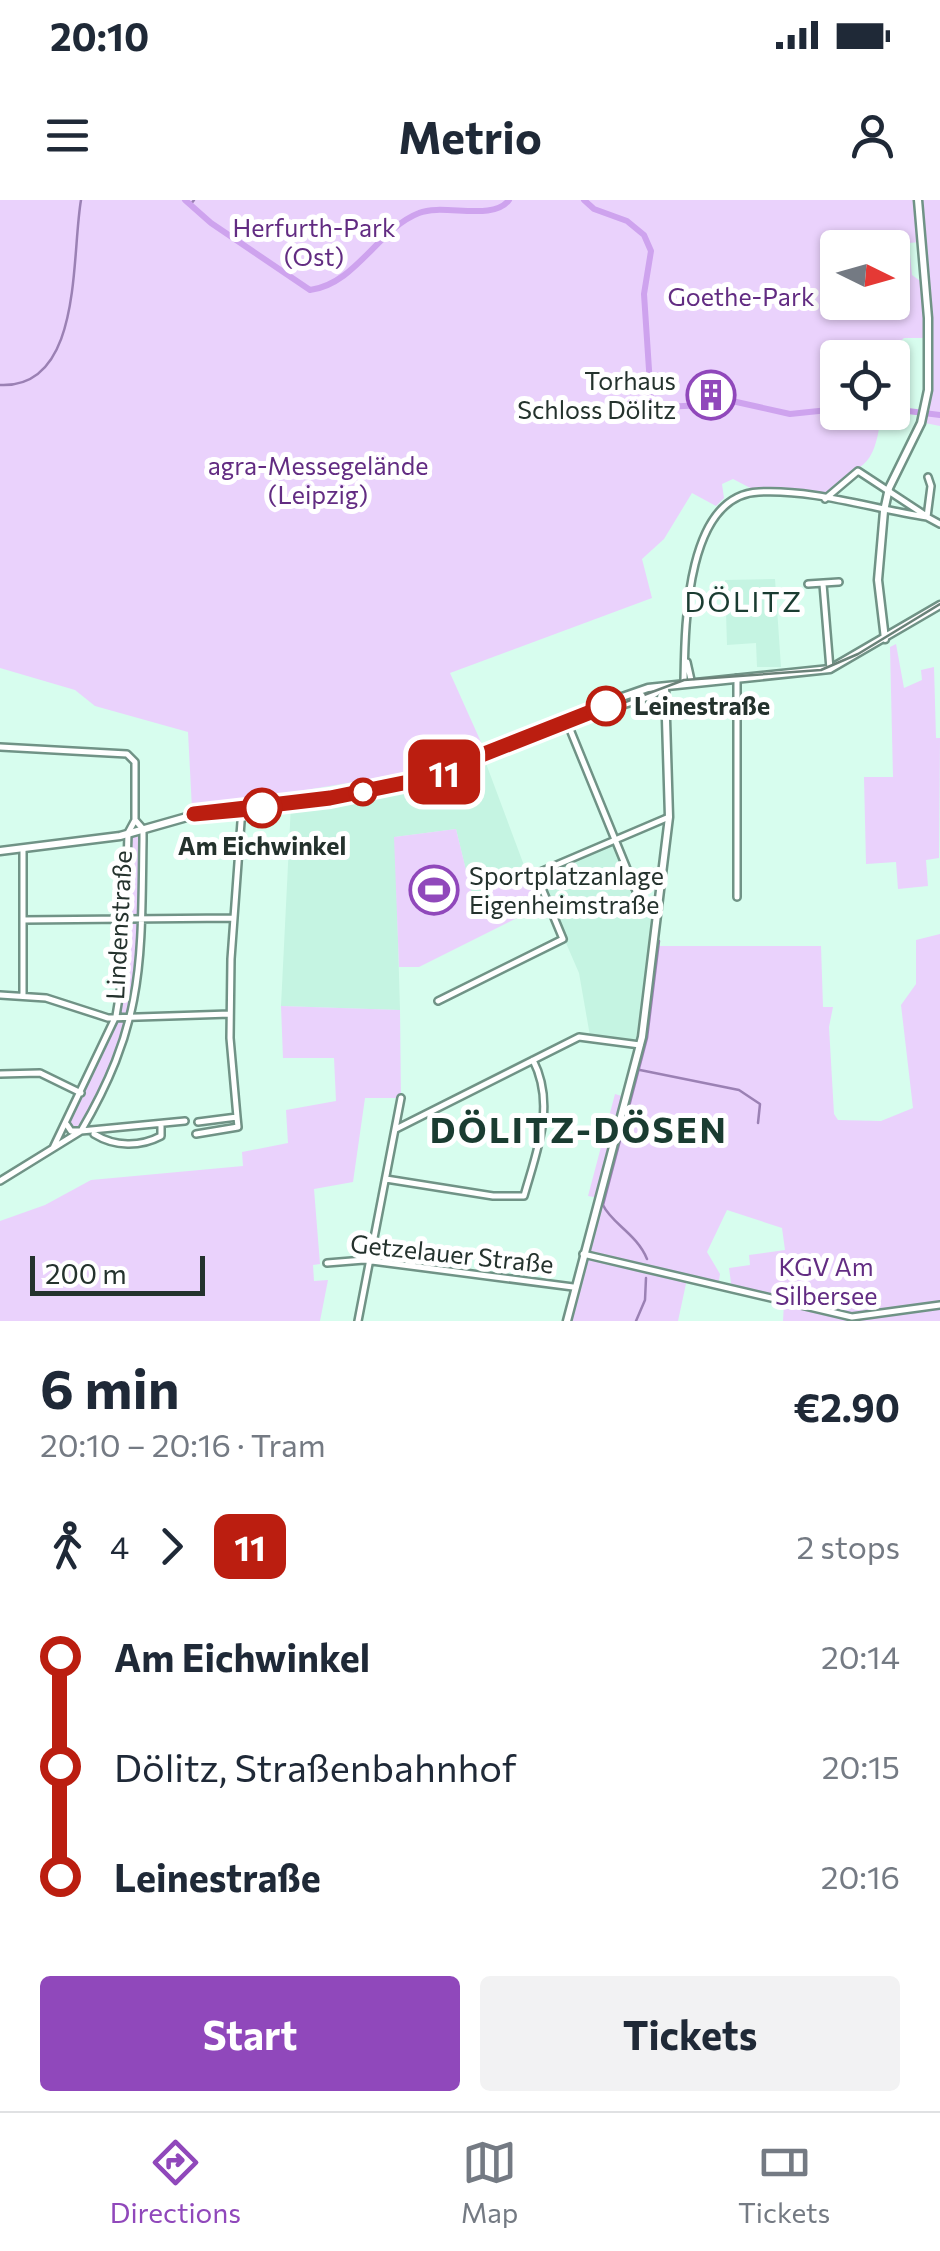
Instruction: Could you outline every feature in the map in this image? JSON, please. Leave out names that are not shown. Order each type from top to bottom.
[{"type":"main road","points":[[885,639],[878,592],[884,511],[890,488],[926,408],[929,350],[918,200]]},
{"type":"main road","points":[[0,851],[128,833],[194,814],[330,799],[421,781],[604,703],[688,681],[830,669],[940,605]]},
{"type":"main road","points":[[567,1321],[640,1046],[669,817],[665,687]]},
{"type":"street","points":[[824,500],[858,471],[890,488],[940,524]]},
{"type":"street","points":[[927,517],[928,477]]},
{"type":"street","points":[[688,681],[684,654],[702,537],[728,502],[758,492],[927,517]]},
{"type":"street","points":[[808,584],[839,582]]},
{"type":"street","points":[[823,584],[830,669]]},
{"type":"street","points":[[737,678],[737,897]]},
{"type":"street","points":[[567,722],[644,908],[656,914]]},
{"type":"street","points":[[0,747],[130,755],[135,762],[135,820],[128,833]]},
{"type":"street","points":[[196,1134],[238,1126],[230,1014],[242,808]]},
{"type":"street","points":[[438,1001],[563,939],[536,874],[669,817]]},
{"type":"street","points":[[135,820],[143,829]]},
{"type":"street","name":"Lindenstraße","points":[[81,1131],[124,1046],[133,1016],[142,918],[143,829]]},
{"type":"street","name":"Lindenstraße","points":[[53,1148],[116,1016],[126,918],[128,833]]},
{"type":"street","points":[[22,996],[23,850]]},
{"type":"street","points":[[23,920],[234,918]]},
{"type":"street","points":[[0,996],[22,996],[116,1016],[230,1014]]},
{"type":"street","points":[[396,1129],[585,1036],[640,1046]]},
{"type":"street","points":[[386,1179],[493,1196],[524,1196],[546,1106],[533,1060]]},
{"type":"street","points":[[0,1074],[32,1071],[81,1093]]},
{"type":"street","points":[[358,1321],[401,1098]]},
{"type":"street","points":[[198,1122],[237,1117]]},
{"type":"street","points":[[92,1133],[185,1121]]},
{"type":"street","points":[[66,1122],[71,1131],[92,1133],[116,1145],[161,1136],[161,1124]]},
{"type":"street","points":[[0,1181],[81,1131]]},
{"type":"street","points":[[583,1254],[852,1316],[940,1306]]},
{"type":"street","name":"Getzelauer Straße","points":[[327,1263],[370,1261],[573,1287]]},
{"type":"shaded area","points":[[775,579],[781,667],[757,667],[756,643],[727,645],[725,580]]},
{"type":"shaded area","points":[[484,758],[525,868],[486,882],[491,897],[474,904],[456,829],[395,837],[400,1010],[281,1006],[291,804],[415,783]]},
{"type":"shaded area","points":[[615,840],[643,907],[656,914],[640,1045],[590,1036],[579,973],[536,874]]},
{"type":"green space","name":"agra-Messegelände (Leipzig)","points":[[0,200],[918,200],[920,242],[910,243],[910,230],[820,230],[820,320],[910,320],[910,254],[912,275],[923,283],[929,338],[820,340],[820,430],[879,430],[867,461],[843,478],[824,500],[758,492],[733,479],[722,484],[724,498],[716,506],[692,493],[664,539],[642,559],[652,598],[450,673],[485,751],[376,778],[192,809],[188,732],[95,706],[75,690],[0,668]]},
{"type":"green space","points":[[922,200],[940,200],[940,426],[925,423],[932,345]]},
{"type":"green space","points":[[896,644],[904,688],[922,680],[921,670],[934,667],[936,738],[940,738],[939,858],[926,860],[928,886],[898,889],[896,862],[866,864],[864,777],[893,777],[890,647]]},
{"type":"green space","points":[[143,829],[143,948],[133,1017],[110,1076],[81,1131],[75,1132],[66,1122],[116,1016],[122,989],[128,833]]},
{"type":"green space","points":[[456,829],[474,903],[491,897],[486,882],[531,865],[547,903],[419,967],[399,967],[394,837]]},
{"type":"green space","name":"KGV Am Silbersee","points":[[940,934],[940,1321],[783,1321],[784,1303],[732,1290],[729,1268],[750,1265],[749,1255],[785,1250],[782,1228],[727,1210],[707,1252],[720,1274],[718,1286],[687,1279],[678,1321],[567,1321],[599,1198],[588,1196],[615,1094],[625,1097],[640,1045],[652,946],[821,946],[823,1007],[833,1007],[829,1027],[834,1114],[838,1120],[881,1121],[913,1108],[901,1005],[916,984],[916,940]]},
{"type":"green space","points":[[281,1006],[400,1010],[401,1098],[365,1098],[353,1182],[314,1189],[320,1264],[313,1265],[314,1281],[328,1280],[320,1321],[0,1321],[0,1221],[45,1205],[91,1180],[243,1166],[242,1152],[288,1143],[286,1110],[336,1101],[334,1058],[283,1058]]},
{"type":"waterway","points":[[0,385],[27,381],[46,366],[59,343],[73,285],[81,200]]},
{"type":"waterway","points":[[185,200],[211,223],[310,290],[341,278],[391,231],[419,213],[492,210],[509,200]]},
{"type":"waterway","points":[[191,204],[194,200]]},
{"type":"waterway","points":[[584,200],[594,209],[627,221],[644,235],[651,251],[644,294],[651,400],[662,407],[706,405],[723,399],[790,414],[820,411]]},
{"type":"waterway","points":[[910,411],[940,415]]},
{"type":"waterway","points":[[647,1259],[603,1205],[647,1038],[659,941]]},
{"type":"waterway","points":[[640,1070],[739,1090],[760,1104],[758,1123]]},
{"type":"waterway","points":[[636,1321],[645,1300],[646,1278]]},
{"type":"tram line","points":[[194,814],[330,798],[418,780],[684,680],[821,670],[858,654],[940,604]]},
{"type":"tram line","name":"11","points":[[262,808],[194,814],[330,798],[418,780],[606,706]]},
{"type":"place","name":"Torhaus Schloss Dölitz","points":[[711,395]]},
{"type":"place","name":"Leinestraße","points":[[606,706]]},
{"type":"place","name":"Am Eichwinkel","points":[[262,808]]},
{"type":"place","name":"Sportplatzanlage Eigenheimstraße","points":[[434,890]]},
{"type":"district","name":"DÖLITZ","points":[[744,602]]},
{"type":"district","name":"DÖLITZ-DÖSEN","points":[[579,1131]]},
{"type":"park label","name":"Herfurth-Park (Ost)","points":[[314,242]]},
{"type":"park label","name":"Goethe-Park","points":[[741,297]]}]
